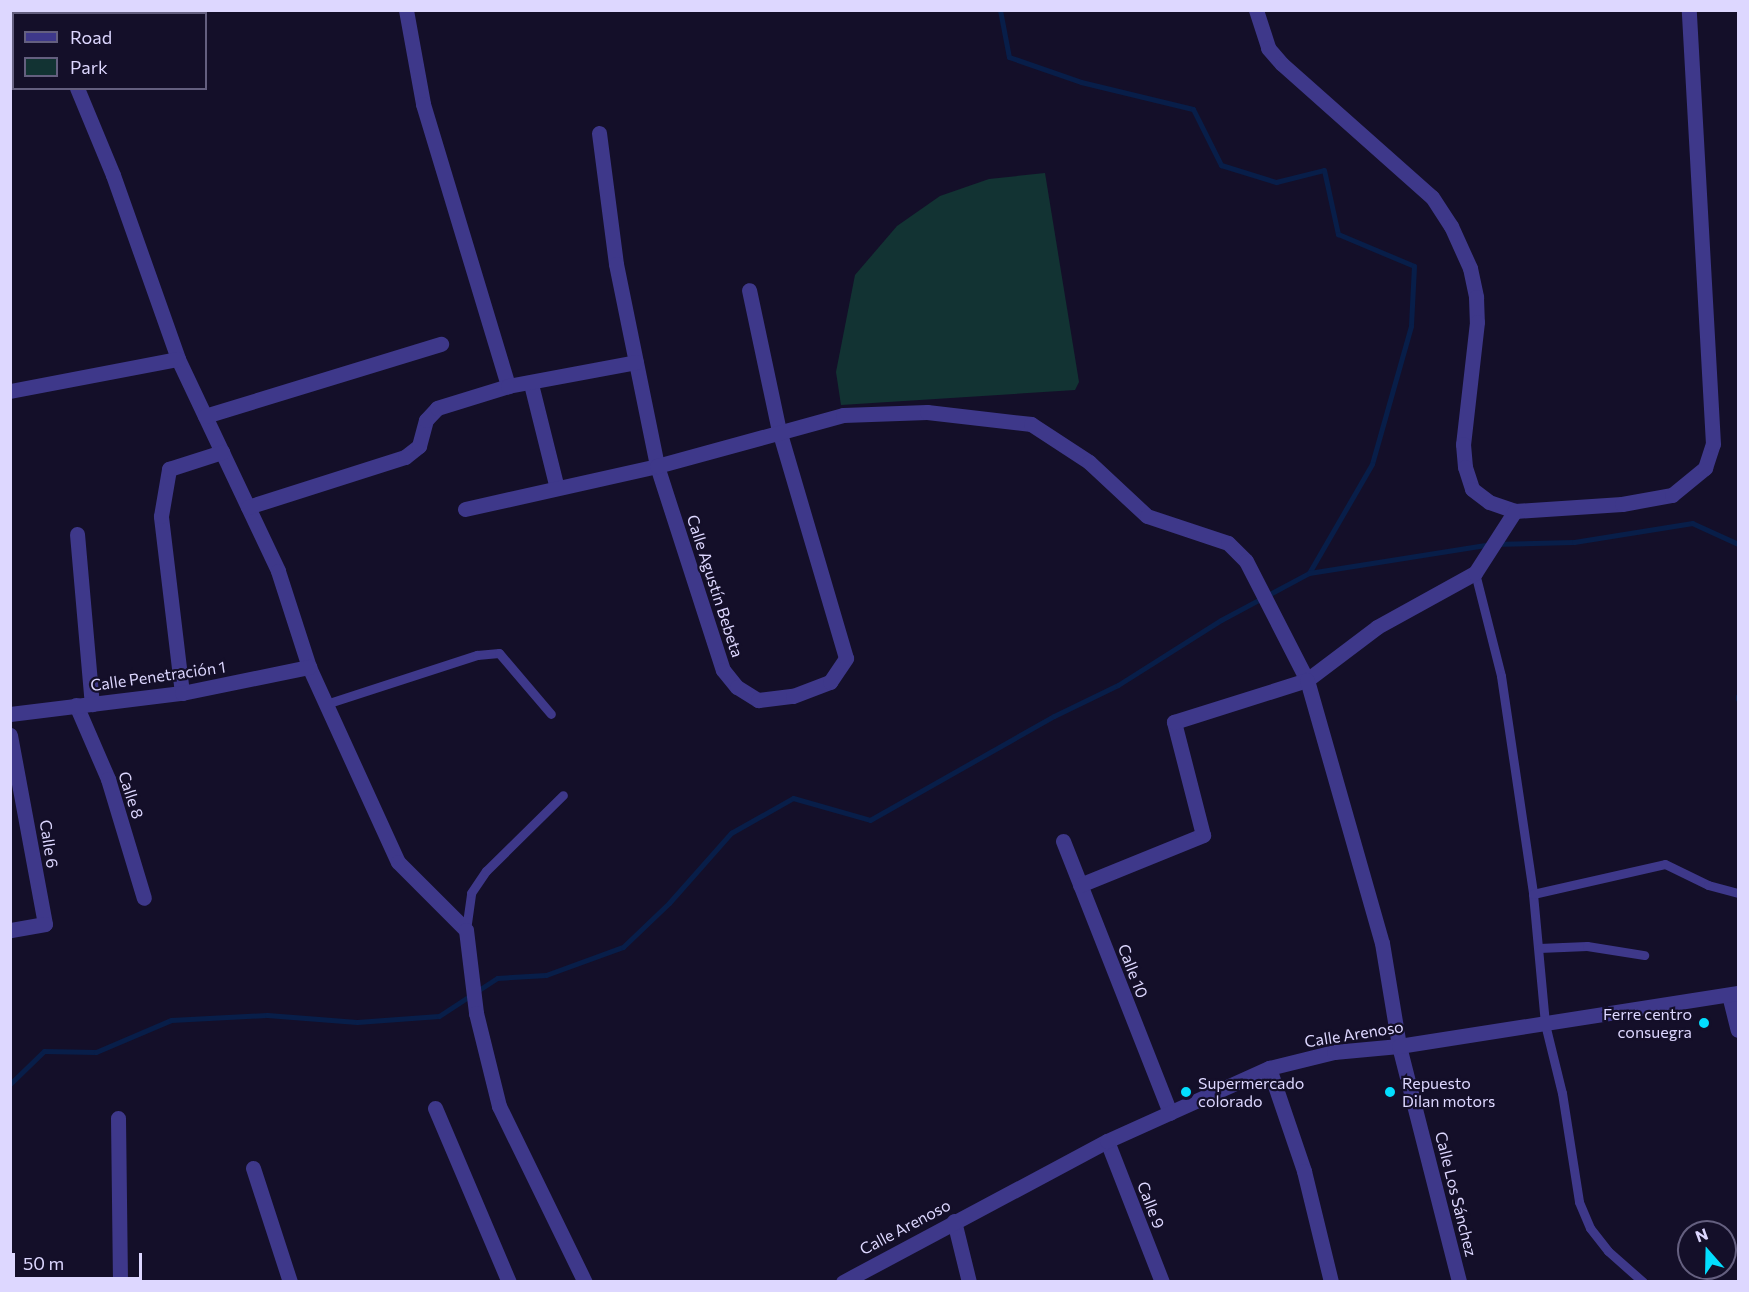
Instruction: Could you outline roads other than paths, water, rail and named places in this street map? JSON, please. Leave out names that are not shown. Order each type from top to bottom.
[{"type":"street","points":[[406,10],[423,104],[508,386]]},
{"type":"street","points":[[1256,10],[1268,48],[1282,64],[1432,197],[1450,226],[1470,268],[1476,297],[1465,467],[1472,489],[1489,502],[1515,511],[1622,504],[1672,495],[1705,468],[1713,444],[1689,10]]},
{"type":"street","points":[[77,90],[113,175],[178,359],[278,571],[309,667],[398,862],[466,930],[467,964],[476,1013],[499,1106],[585,1281]]},
{"type":"street","name":"Calle Agustín Bebeta","points":[[599,134],[616,264],[657,466],[723,670],[736,687],[758,700],[793,696],[830,682],[846,658],[779,431],[748,290]]},
{"type":"street","points":[[205,416],[441,344]]},
{"type":"street","points":[[10,391],[178,359]]},
{"type":"street","points":[[248,507],[405,457],[419,446],[426,420],[437,408],[508,386],[531,384],[636,362]]},
{"type":"street","points":[[531,384],[557,488]]},
{"type":"street","name":"Calle Los Sánchez","points":[[779,431],[843,415],[927,412],[1031,424],[1089,462],[1148,516],[1228,543],[1246,561],[1285,633],[1307,680],[1382,943],[1399,1046],[1459,1281]]},
{"type":"street","points":[[465,509],[657,466],[779,431]]},
{"type":"street","points":[[182,693],[161,516],[169,469],[222,452]]},
{"type":"street","points":[[1080,885],[1203,835],[1174,722],[1307,680],[1377,627],[1478,569],[1515,511]]},
{"type":"street","points":[[77,534],[92,704]]},
{"type":"street","name":"Calle Penetración 1","points":[[10,714],[182,693],[309,667]]},
{"type":"street","name":"Calle 8","points":[[76,705],[108,779],[144,898]]},
{"type":"street","name":"Calle 6","points":[[10,735],[45,924],[10,930]]},
{"type":"street","name":"Calle 10","points":[[1063,841],[1170,1113]]},
{"type":"street","points":[[1734,994],[1738,1030]]},
{"type":"street","name":"Calle Arenoso","points":[[850,1280],[954,1221],[1107,1141],[1269,1068],[1334,1052],[1399,1046],[1734,994]]},
{"type":"street","points":[[1269,1068],[1304,1170],[1331,1281]]},
{"type":"street","points":[[435,1108],[509,1281]]},
{"type":"street","points":[[118,1118],[120,1281]]},
{"type":"street","name":"Calle 9","points":[[1107,1141],[1162,1281]]},
{"type":"street","points":[[253,1168],[290,1281]]},
{"type":"street","points":[[954,1221],[969,1281]]},
{"type":"lane","points":[[1478,569],[1502,676],[1533,894],[1545,1024],[1562,1093],[1579,1202],[1590,1228],[1608,1251],[1643,1281]]},
{"type":"lane","points":[[326,704],[477,655],[499,653],[551,714]]},
{"type":"lane","points":[[466,930],[471,893],[486,871],[563,795]]},
{"type":"lane","points":[[1533,894],[1665,864],[1708,885],[1738,893]]},
{"type":"lane","points":[[1539,948],[1587,946],[1644,955]]},
{"type":"waterway","points":[[1000,10],[1009,57],[1081,82],[1193,109],[1221,165],[1276,182],[1324,170],[1338,234],[1414,266],[1411,326],[1372,464],[1309,573]]},
{"type":"waterway","points":[[10,1084],[44,1051],[96,1052],[171,1020],[267,1015],[357,1022],[439,1016],[497,978],[546,975],[623,947],[669,903],[731,833],[793,798],[870,820],[1054,716],[1118,685],[1221,620],[1309,573],[1492,544],[1574,542],[1692,523],[1738,544]]},
{"type":"place","name":"Ferre centro consuegra","points":[[1704,1023]]},
{"type":"place","name":"Supermercado colorado","points":[[1186,1092]]},
{"type":"place","name":"Repuesto Dilan motors","points":[[1390,1092]]}]
